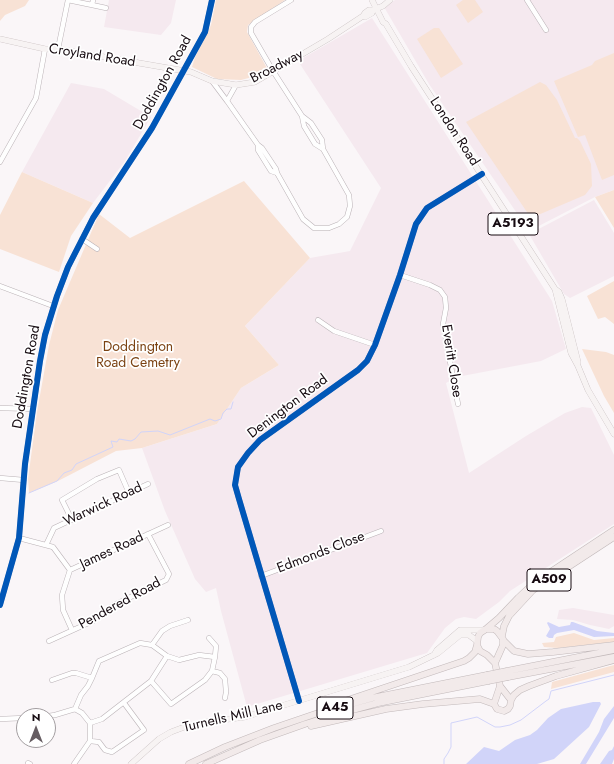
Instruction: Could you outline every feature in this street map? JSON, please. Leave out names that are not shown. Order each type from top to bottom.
[{"type":"highway","name":"A509","points":[[485,630],[534,583],[614,530]]},
{"type":"highway","name":"A509","points":[[503,639],[504,626],[509,616],[533,590],[614,537]]},
{"type":"highway","points":[[511,700],[500,686],[495,663],[487,655],[480,651],[477,643],[478,637],[485,630],[494,629],[514,651],[528,654],[614,645]]},
{"type":"highway","points":[[495,663],[503,645],[503,639]]},
{"type":"highway","name":"A45","points":[[189,764],[225,747],[317,710],[464,661],[475,652],[477,643]]},
{"type":"highway","name":"A45","points":[[274,728],[318,713],[366,700],[508,674],[614,650]]},
{"type":"highway","points":[[487,655],[492,655],[500,651]]},
{"type":"highway","name":"A45","points":[[508,674],[614,657]]},
{"type":"highway","points":[[500,686],[494,704],[497,709],[504,711],[508,709],[514,695],[520,690],[556,676],[614,660]]},
{"type":"highway","name":"A45","points":[[206,764],[260,740],[304,724],[371,705],[488,678]]},
{"type":"highway","name":"A45","points":[[260,740],[386,709],[471,699],[480,699],[494,704]]},
{"type":"main road","name":"London Road","points":[[372,0],[380,18],[386,24],[411,66],[555,289],[567,341],[573,357],[588,390],[614,434]]},
{"type":"main road","name":"Broadway","points":[[184,71],[194,73],[212,81],[236,84],[254,82],[328,39],[363,16],[365,17],[377,10],[385,5],[389,0]]},
{"type":"main road","name":"Croyland Road","points":[[0,39],[184,71]]},
{"type":"main road","name":"Turnells Mill Lane","points":[[434,655],[437,650],[460,630],[485,630]]},
{"type":"main road","name":"Turnells Mill Lane","points":[[131,764],[159,739],[171,732],[206,722],[245,717],[409,667],[444,650],[460,634],[469,635],[477,643]]},
{"type":"street","points":[[58,49],[68,0],[92,3],[106,8]]},
{"type":"street","name":"Doddington Road","points":[[0,605],[19,538],[24,480],[33,409],[43,345],[53,306],[68,267],[93,218],[152,128],[205,32],[212,0]]},
{"type":"street","points":[[212,81],[276,169],[276,173],[303,219],[314,228],[329,228],[339,224],[347,217],[350,206],[349,195],[323,149],[322,140],[311,123],[302,116],[251,33],[251,27],[255,22],[291,0]]},
{"type":"street","points":[[527,0],[546,30]]},
{"type":"street","points":[[0,162],[36,98],[45,48]]},
{"type":"street","points":[[227,100],[236,84]]},
{"type":"street","points":[[302,116],[304,126],[315,144],[323,149]]},
{"type":"street","name":"Denington Road","points":[[298,701],[236,485],[238,467],[260,440],[358,370],[367,361],[375,345],[400,275],[416,224],[427,208],[482,174]]},
{"type":"street","points":[[82,239],[97,249]]},
{"type":"street","name":"Everitt Close","points":[[400,275],[430,285],[440,290],[445,297],[446,308],[443,324],[458,404]]},
{"type":"street","points":[[0,286],[53,306]]},
{"type":"street","points":[[318,320],[334,331],[375,345]]},
{"type":"street","points":[[0,408],[33,409]]},
{"type":"street","points":[[72,520],[62,500],[97,479],[119,470],[129,492]]},
{"type":"street","points":[[0,478],[24,480]]},
{"type":"street","name":"Warwick Road","points":[[46,545],[54,528],[148,484]]},
{"type":"street","name":"James Road","points":[[19,538],[53,547],[70,570],[168,525]]},
{"type":"street","name":"Edmonds Close","points":[[261,576],[381,531]]},
{"type":"street","name":"Pendered Road","points":[[49,641],[93,621],[114,605],[166,580],[168,574],[148,534]]},
{"type":"street","name":"Pendered Road","points":[[70,570],[62,595],[62,610],[72,630]]},
{"type":"street","points":[[152,645],[162,631],[170,626],[188,620]]},
{"type":"street","points":[[151,682],[171,704],[205,680],[212,670],[215,657],[216,646],[209,638]]},
{"type":"street","points":[[75,709],[81,695],[92,678],[99,661],[140,642],[152,645],[167,656],[179,660],[199,655],[215,657]]},
{"type":"street","points":[[90,723],[102,719],[151,682],[167,656]]},
{"type":"street","points":[[212,670],[220,673],[225,679],[225,698]]},
{"type":"street","points":[[52,680],[72,673],[92,678]]},
{"type":"street","points":[[90,740],[99,742],[105,750],[112,752],[144,730],[124,703]]},
{"type":"street","points":[[56,716],[75,709],[82,712],[90,723],[90,740],[74,764]]},
{"type":"street","points":[[0,719],[16,718]]},
{"type":"shaded area","points":[[109,0],[176,0],[171,23],[161,35],[104,27]]},
{"type":"shaded area","points":[[395,0],[614,0],[614,190],[595,197],[529,231],[429,84],[384,7]]},
{"type":"shaded area","points":[[372,18],[552,301],[566,349],[541,361],[457,377],[446,383],[469,473],[565,413],[582,407],[591,408],[614,455],[614,524],[510,591],[499,602],[476,619],[464,617],[456,619],[445,628],[427,653],[247,707],[216,588],[206,592],[195,579],[165,511],[142,448],[217,424],[241,388],[279,365],[245,326],[310,258],[350,251],[381,188],[298,61]]},
{"type":"shaded area","points":[[71,83],[104,89],[151,117],[125,161],[93,203],[22,172]]},
{"type":"shaded area","points":[[594,200],[614,233],[614,276],[570,298],[564,294],[529,234]]},
{"type":"shaded area","points":[[573,608],[614,615],[614,626],[609,629],[573,620],[557,619],[559,610]]},
{"type":"green space","points":[[0,0],[29,0],[25,6],[5,15],[0,21]]},
{"type":"green space","points":[[216,0],[285,0],[248,25],[247,32],[268,70],[260,75],[241,80],[217,79],[192,67],[195,57],[211,25]]},
{"type":"green space","points":[[463,0],[475,0],[483,12],[468,23],[456,5]]},
{"type":"green space","points":[[434,28],[439,28],[463,64],[441,78],[417,39]]},
{"type":"green space","points":[[614,53],[614,175],[602,180],[585,135],[578,137],[554,81],[592,65],[595,61]]},
{"type":"green space","points":[[540,82],[546,85],[557,100],[575,138],[580,141],[591,164],[592,186],[585,195],[531,218],[466,122]]},
{"type":"green space","points":[[22,172],[93,203],[71,236],[59,272],[0,249],[0,215]]},
{"type":"green space","name":"Doddington Road Cemetry","points":[[244,181],[310,258],[245,326],[279,365],[241,388],[217,424],[142,448],[116,451],[58,481],[29,493],[28,479],[37,412],[49,345],[58,310],[99,214],[130,238]]},
{"type":"green space","points":[[614,190],[614,228],[595,197]]},
{"type":"green space","points":[[614,281],[614,324],[605,317],[598,319],[587,296]]},
{"type":"green space","points":[[582,349],[606,352],[614,355],[614,413],[604,396]]},
{"type":"green space","points":[[574,633],[594,640],[614,638],[614,642],[558,648],[544,647],[542,643],[554,642],[556,637]]},
{"type":"green space","points":[[614,665],[614,672],[551,689],[552,682]]},
{"type":"water","points":[[548,622],[559,627],[570,625],[571,622],[573,622],[597,631],[614,633],[614,636],[594,637],[574,630],[557,633],[553,638],[549,638],[546,636],[550,629],[547,623]]},
{"type":"water","points":[[593,702],[600,702],[601,704],[589,727],[554,759],[537,764],[466,764],[484,747],[499,751],[515,740],[530,735],[548,718],[561,709]]},
{"type":"water","points":[[614,706],[614,718],[586,764],[580,764],[599,732],[604,719]]},
{"type":"water","points":[[614,746],[614,759],[612,764],[600,764],[609,751],[612,750]]},
{"type":"waterway","points":[[29,493],[57,481],[64,473],[72,470],[76,464],[113,447],[111,441],[117,442],[119,439],[131,441],[141,432],[158,431],[170,435],[210,419],[215,421],[221,419],[223,413],[227,409],[231,409],[233,402]]},
{"type":"waterway","points":[[444,764],[444,759],[451,747],[451,723],[477,717],[495,727],[510,725],[521,720],[549,699],[551,691],[614,675]]},
{"type":"cycle path","points":[[0,605],[19,538],[25,464],[40,361],[45,335],[57,296],[68,267],[93,218],[152,128],[205,32],[212,0]]},
{"type":"cycle path","points":[[299,701],[235,485],[238,467],[260,440],[358,370],[367,361],[375,345],[400,275],[416,224],[427,208],[482,174]]}]
